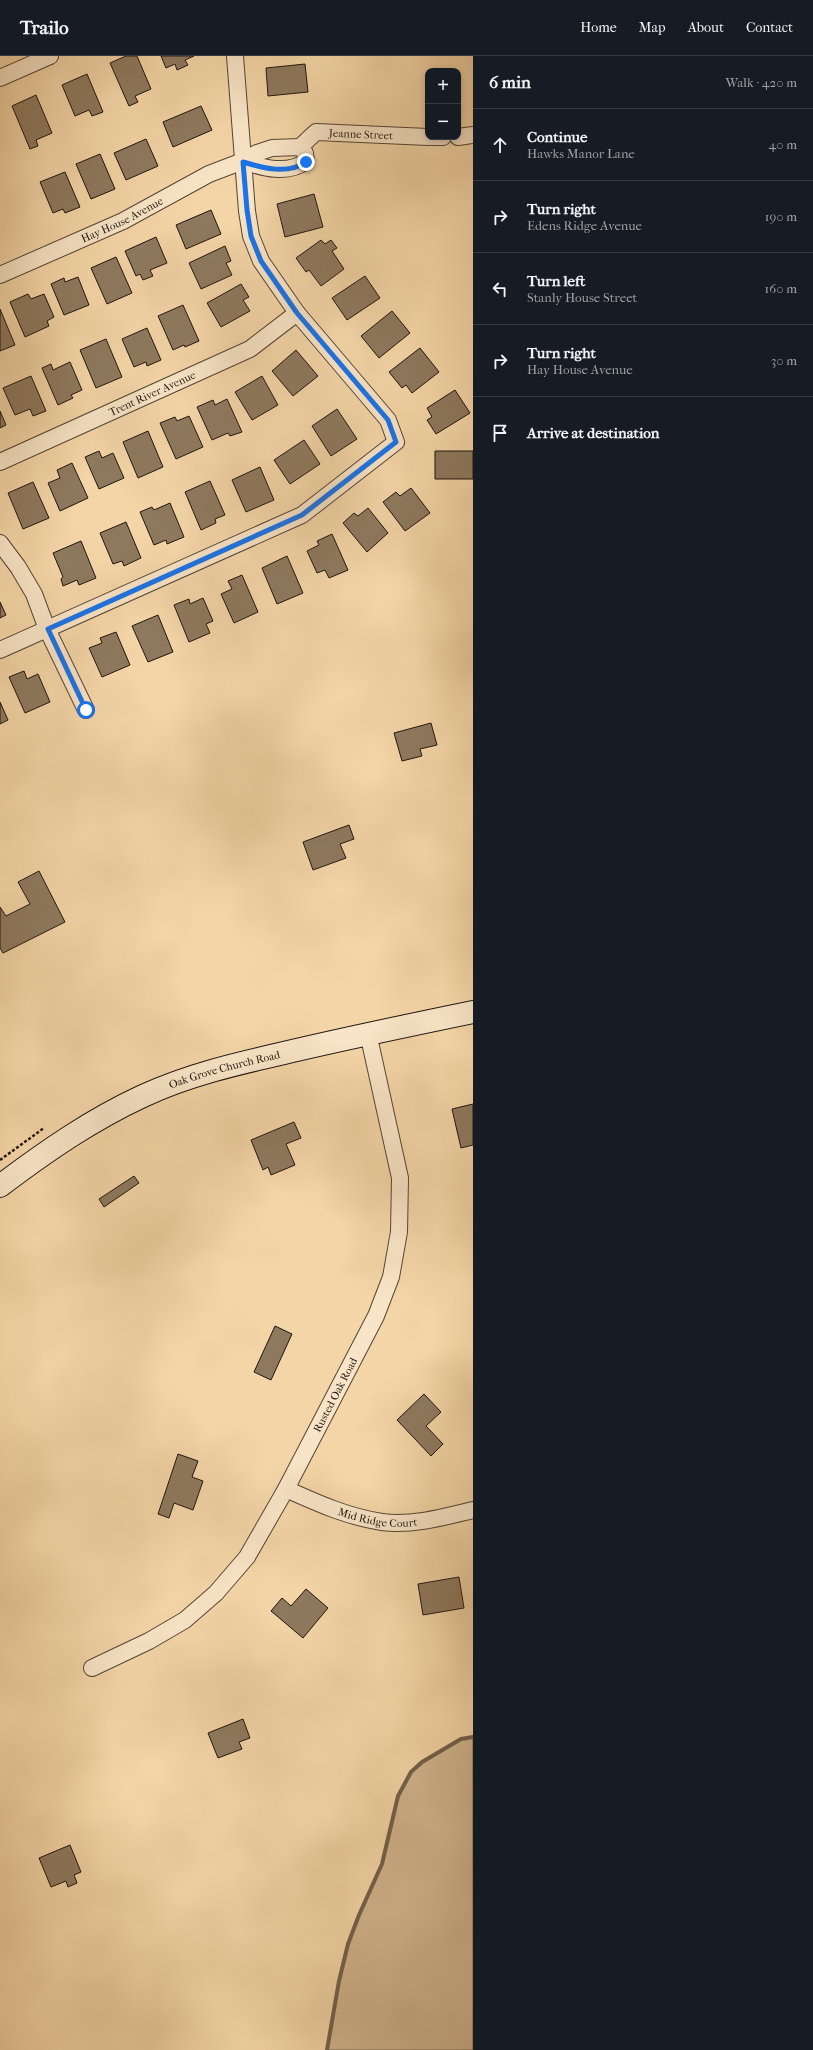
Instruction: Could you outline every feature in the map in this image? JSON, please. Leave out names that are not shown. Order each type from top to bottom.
[{"type":"main road","name":"Oak Grove Church Road","points":[[0,1186],[38,1157],[92,1121],[144,1096],[210,1071],[368,1033],[473,1012]]},
{"type":"street","points":[[0,78],[50,56]]},
{"type":"street","points":[[0,650],[302,515],[396,442],[388,420],[297,313],[261,261],[251,236],[247,210],[235,56]]},
{"type":"street","name":"Jeanne Street","points":[[243,162],[274,170],[300,166],[306,162],[305,153],[300,147],[316,132],[425,137]]},
{"type":"street","points":[[461,137],[473,135]]},
{"type":"street","name":"Hay House Avenue","points":[[0,275],[123,221],[208,174],[243,162]]},
{"type":"street","name":"Trent River Avenue","points":[[0,462],[250,349],[297,313]]},
{"type":"street","points":[[0,543],[18,567],[34,594],[48,629],[86,710]]},
{"type":"street","name":"Rusted Oak Road","points":[[92,1668],[149,1641],[185,1620],[206,1603],[247,1557],[286,1489],[376,1316],[391,1277],[399,1232],[400,1178],[368,1033]]},
{"type":"street","name":"Mid Ridge Court","points":[[286,1489],[332,1510],[382,1522],[426,1521],[473,1510]]},
{"type":"path","points":[[0,1160],[44,1128]]},
{"type":"shaded area","points":[[473,1737],[473,2050],[327,2050],[339,1981],[348,1944],[359,1915],[382,1864],[398,1796],[411,1772],[422,1762],[461,1739]]},
{"type":"building","points":[[126,56],[137,56],[151,89],[135,96],[138,102],[129,106],[110,63]]},
{"type":"building","points":[[161,56],[194,56],[185,60],[188,65],[177,70],[175,64],[166,68]]},
{"type":"building","points":[[305,64],[308,92],[268,96],[266,68]]},
{"type":"building","points":[[87,74],[103,112],[92,116],[89,110],[75,116],[62,85]]},
{"type":"building","points":[[36,95],[52,133],[36,140],[38,146],[30,149],[12,106]]},
{"type":"building","points":[[201,106],[212,130],[173,147],[163,122]]},
{"type":"building","points":[[146,139],[158,166],[126,180],[114,153]]},
{"type":"building","points":[[100,154],[115,189],[91,199],[76,164]]},
{"type":"building","points":[[65,172],[80,207],[65,213],[63,209],[53,213],[40,182]]},
{"type":"building","points":[[314,194],[323,227],[285,237],[277,204]]},
{"type":"building","points":[[211,210],[221,234],[186,249],[176,225]]},
{"type":"building","points":[[156,237],[167,263],[150,270],[153,276],[143,280],[140,274],[136,276],[125,251]]},
{"type":"building","points":[[321,240],[325,244],[331,240],[337,248],[332,251],[344,269],[321,286],[309,270],[306,272],[296,258]]},
{"type":"building","points":[[225,246],[231,261],[226,263],[232,275],[201,289],[189,263]]},
{"type":"building","points":[[116,257],[132,293],[107,304],[91,268]]},
{"type":"building","points":[[365,276],[380,298],[347,320],[332,298]]},
{"type":"building","points":[[78,277],[89,305],[64,315],[51,284],[64,278],[65,282]]},
{"type":"building","points":[[241,284],[249,297],[243,300],[250,311],[221,327],[207,303]]},
{"type":"building","points":[[28,294],[31,299],[44,294],[54,317],[47,321],[49,326],[25,337],[10,302]]},
{"type":"building","points":[[183,305],[199,341],[173,350],[158,316]]},
{"type":"building","points":[[0,309],[15,345],[0,351]]},
{"type":"building","points":[[392,311],[410,333],[379,358],[361,336]]},
{"type":"building","points":[[147,328],[161,360],[147,366],[146,362],[134,367],[122,339]]},
{"type":"building","points":[[106,339],[122,377],[96,388],[80,350]]},
{"type":"building","points":[[420,348],[439,372],[412,393],[406,385],[402,388],[389,372]]},
{"type":"building","points":[[296,350],[318,376],[293,396],[272,371]]},
{"type":"building","points":[[70,362],[82,390],[71,395],[73,398],[58,405],[42,368],[51,364],[53,370]]},
{"type":"building","points":[[31,376],[46,411],[33,416],[30,409],[15,415],[3,388]]},
{"type":"building","points":[[262,376],[278,405],[252,420],[235,392]]},
{"type":"building","points":[[455,390],[470,413],[436,434],[427,420],[432,417],[427,408]]},
{"type":"building","points":[[227,399],[242,432],[230,436],[228,433],[212,440],[197,407],[213,400],[215,405]]},
{"type":"building","points":[[337,409],[357,439],[331,456],[312,426]]},
{"type":"building","points":[[0,411],[6,425],[0,428]]},
{"type":"building","points":[[189,416],[203,447],[176,459],[160,423],[175,417],[177,421]]},
{"type":"building","points":[[148,431],[163,467],[138,478],[123,442]]},
{"type":"building","points":[[304,440],[320,464],[290,484],[274,460]]},
{"type":"building","points":[[99,451],[102,458],[113,453],[124,478],[99,489],[85,457]]},
{"type":"building","points":[[435,451],[473,451],[473,479],[435,479]]},
{"type":"building","points":[[72,463],[88,498],[60,511],[48,483],[60,478],[57,470]]},
{"type":"building","points":[[260,467],[274,500],[246,512],[232,480]]},
{"type":"building","points":[[210,481],[225,515],[215,519],[216,523],[201,530],[185,492]]},
{"type":"building","points":[[33,482],[49,518],[23,529],[8,493]]},
{"type":"building","points":[[411,488],[430,513],[405,531],[383,502],[396,492],[400,496]]},
{"type":"building","points":[[170,503],[184,537],[167,544],[166,540],[154,545],[140,512],[152,507],[154,510]]},
{"type":"building","points":[[368,508],[388,533],[367,552],[343,523],[354,513],[358,516]]},
{"type":"building","points":[[126,522],[141,558],[124,566],[122,561],[113,564],[100,533]]},
{"type":"building","points":[[332,534],[348,570],[329,578],[325,570],[317,573],[307,551],[319,545],[317,541]]},
{"type":"building","points":[[81,541],[96,578],[79,585],[77,580],[63,586],[61,579],[63,577],[53,553]]},
{"type":"building","points":[[287,556],[303,593],[277,604],[262,568]]},
{"type":"building","points":[[242,575],[258,612],[234,623],[221,594],[232,589],[228,581]]},
{"type":"building","points":[[203,598],[213,621],[206,624],[210,633],[189,642],[174,605],[189,599],[190,604]]},
{"type":"building","points":[[0,602],[6,615],[0,618]]},
{"type":"building","points":[[158,615],[173,652],[148,662],[132,626]]},
{"type":"building","points":[[116,632],[130,665],[102,677],[89,648],[102,643],[100,638]]},
{"type":"building","points":[[24,671],[27,679],[38,674],[50,702],[25,713],[9,677]]},
{"type":"building","points":[[0,702],[8,720],[0,724]]},
{"type":"building","points":[[431,723],[437,745],[420,749],[422,756],[402,761],[394,733]]},
{"type":"building","points":[[349,825],[354,839],[340,844],[346,858],[313,870],[303,842]]},
{"type":"building","points":[[39,871],[65,922],[3,953],[0,948],[0,907],[6,916],[30,904],[18,882]]},
{"type":"building","points":[[473,1104],[473,1145],[461,1148],[452,1109]]},
{"type":"building","points":[[294,1122],[301,1138],[286,1144],[295,1165],[271,1175],[268,1167],[263,1170],[251,1140]]},
{"type":"building","points":[[134,1176],[139,1183],[104,1207],[99,1199]]},
{"type":"building","points":[[275,1326],[292,1334],[271,1380],[254,1372]]},
{"type":"building","points":[[424,1394],[441,1412],[426,1426],[443,1444],[431,1456],[397,1420]]},
{"type":"building","points":[[178,1454],[198,1461],[192,1477],[203,1481],[193,1510],[174,1503],[169,1518],[158,1514]]},
{"type":"building","points":[[459,1577],[464,1608],[423,1615],[418,1584]]},
{"type":"building","points":[[306,1589],[328,1608],[303,1638],[271,1611],[282,1598],[291,1606]]},
{"type":"building","points":[[243,1719],[250,1738],[239,1742],[242,1749],[218,1758],[208,1733]]},
{"type":"building","points":[[70,1845],[81,1872],[74,1875],[77,1883],[68,1887],[66,1881],[51,1887],[39,1858]]},
{"type":"waterway","points":[[327,2050],[339,1981],[348,1944],[359,1915],[382,1864],[398,1796],[411,1772],[422,1762],[461,1739],[473,1737]]},
{"type":"route","points":[[86,710],[48,629],[243,543],[302,515],[396,442],[388,420],[375,403],[297,313],[261,261],[251,236],[243,162],[274,170],[300,166],[306,162]]}]
